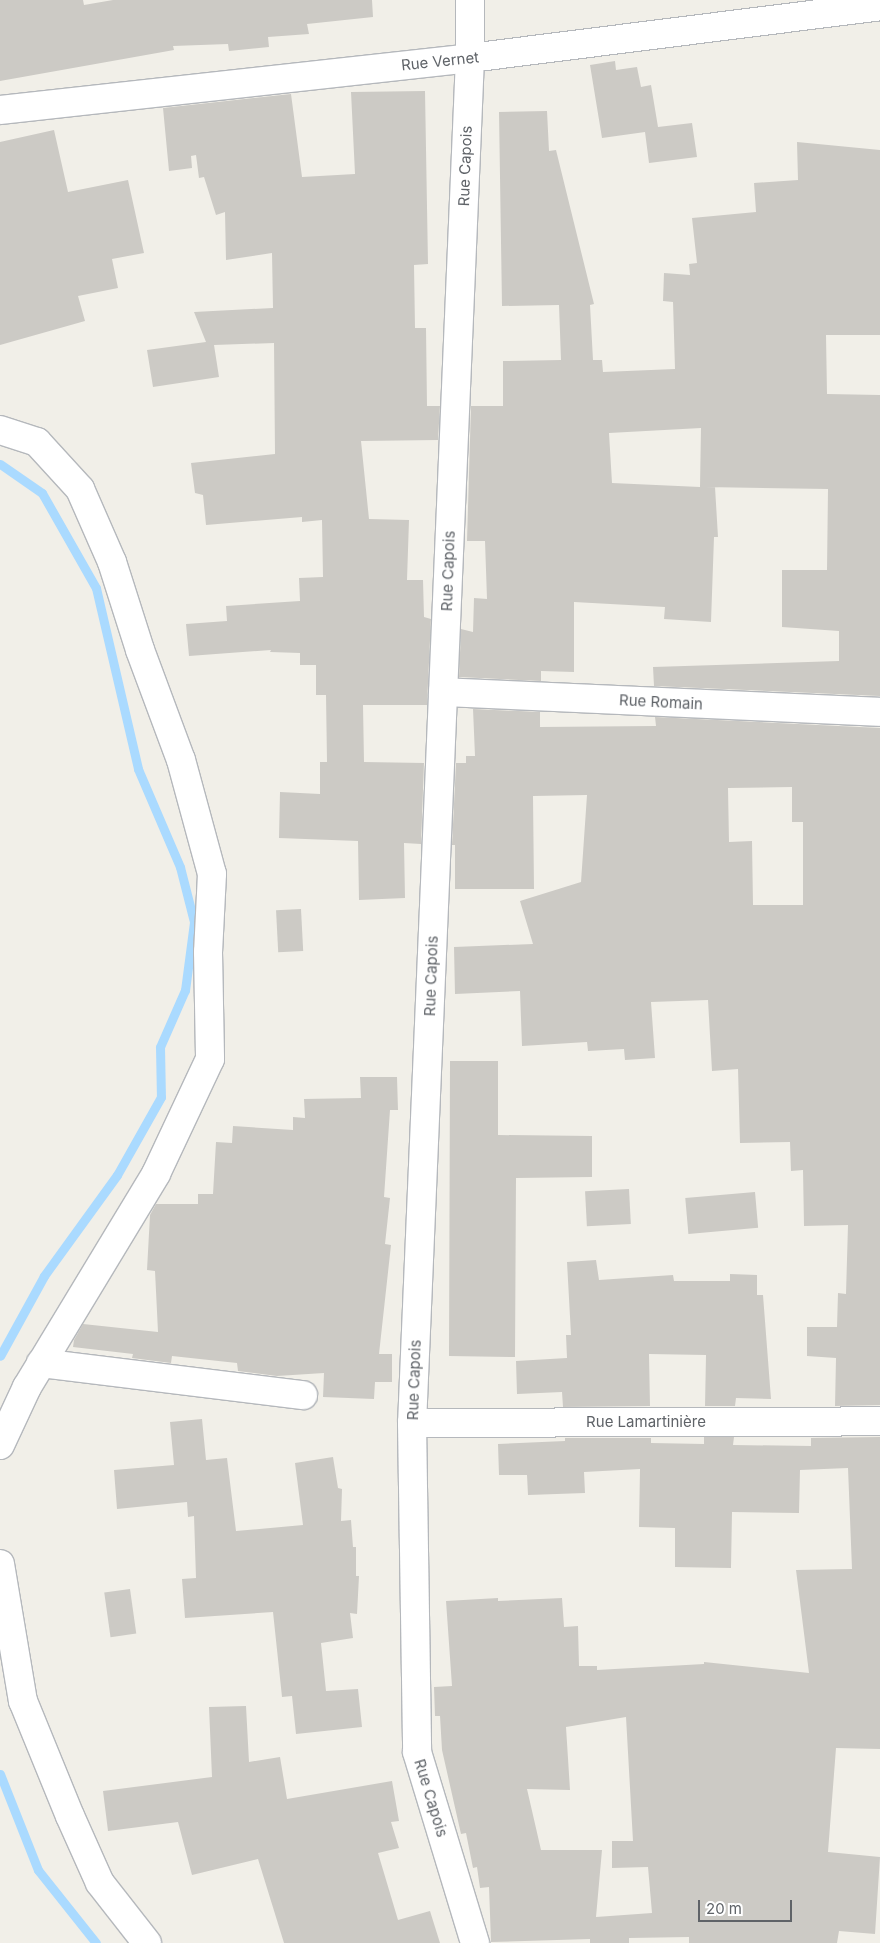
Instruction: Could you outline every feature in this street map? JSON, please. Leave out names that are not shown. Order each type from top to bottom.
[{"type":"street","name":"Rue Capois","points":[[470,0],[470,58],[412,1423],[417,1752],[475,1943]]},
{"type":"street","name":"Rue Vernet","points":[[0,110],[470,58],[880,6]]},
{"type":"street","points":[[0,430],[37,442],[80,489],[112,562],[140,650],[181,760],[212,874],[208,952],[210,1058],[156,1174],[41,1363],[0,1445]]},
{"type":"street","name":"Rue Romain","points":[[443,692],[880,712]]},
{"type":"street","points":[[41,1363],[303,1395]]},
{"type":"street","name":"Rue Lamartinière","points":[[412,1423],[880,1421]]},
{"type":"street","points":[[0,1564],[23,1701],[70,1816],[100,1883],[148,1943]]},
{"type":"building","points":[[0,0],[83,0],[84,5],[113,0],[372,0],[373,17],[307,24],[309,34],[268,37],[269,47],[229,51],[228,44],[173,46],[174,50],[0,81]]},
{"type":"building","points":[[615,61],[616,70],[637,67],[641,87],[651,85],[658,127],[692,123],[697,157],[649,163],[645,132],[602,138],[590,65]]},
{"type":"building","points":[[425,91],[428,264],[414,265],[415,328],[426,328],[427,406],[440,406],[438,440],[361,441],[369,519],[409,520],[407,580],[423,580],[424,617],[431,619],[427,705],[363,705],[364,762],[424,763],[421,844],[404,843],[405,898],[359,900],[358,841],[279,838],[280,792],[320,794],[320,762],[327,762],[326,695],[316,695],[316,665],[300,665],[300,653],[270,652],[271,650],[189,656],[186,624],[227,621],[226,606],[300,601],[299,578],[323,577],[322,520],[302,522],[302,517],[206,525],[203,495],[195,493],[191,463],[275,454],[274,343],[214,345],[219,377],[153,387],[147,350],[206,342],[194,312],[273,308],[272,253],[226,260],[225,212],[216,215],[204,177],[199,178],[196,155],[191,156],[192,168],[169,171],[163,108],[291,94],[302,177],[355,174],[351,92]]},
{"type":"building","points":[[547,111],[549,151],[556,150],[594,304],[590,305],[593,360],[602,360],[603,372],[675,369],[673,302],[663,301],[664,273],[690,275],[689,264],[697,263],[692,218],[756,212],[754,183],[798,180],[797,142],[880,150],[880,335],[826,335],[827,394],[880,395],[880,696],[654,686],[653,667],[839,661],[839,631],[782,627],[782,570],[827,570],[828,489],[715,487],[718,537],[714,537],[711,622],[664,619],[665,607],[574,602],[574,672],[541,671],[541,681],[459,677],[461,629],[473,632],[474,598],[487,599],[485,541],[467,541],[471,406],[503,406],[503,361],[561,360],[559,305],[502,306],[499,112]],"holes":[[[701,428],[700,487],[612,483],[609,433]]]},
{"type":"building","points":[[54,130],[68,192],[128,180],[144,253],[112,259],[118,288],[78,296],[85,321],[0,345],[0,142]]},
{"type":"building","points":[[473,709],[540,712],[540,727],[656,726],[655,717],[880,728],[880,1405],[835,1406],[836,1358],[807,1356],[807,1327],[837,1327],[838,1293],[846,1294],[848,1225],[804,1226],[803,1170],[791,1171],[790,1142],[740,1143],[738,1069],[712,1071],[708,1000],[651,1002],[655,1058],[625,1060],[624,1049],[588,1051],[587,1042],[522,1046],[520,991],[455,994],[454,947],[533,944],[520,901],[581,882],[587,795],[533,796],[534,889],[455,889],[455,845],[452,845],[456,763],[466,763],[466,756],[475,756]],"holes":[[[792,787],[792,822],[803,822],[803,905],[753,905],[752,841],[729,842],[728,788]]]},
{"type":"building","points":[[301,909],[303,951],[278,952],[276,910]]},
{"type":"building","points":[[450,1061],[498,1061],[498,1135],[592,1136],[592,1177],[516,1178],[515,1357],[449,1356]]},
{"type":"building","points":[[360,1077],[397,1077],[398,1110],[390,1110],[384,1197],[390,1198],[385,1244],[391,1245],[379,1354],[392,1354],[392,1382],[375,1382],[374,1399],[323,1397],[324,1373],[277,1376],[238,1371],[237,1363],[172,1356],[171,1363],[132,1358],[133,1354],[73,1347],[74,1340],[83,1324],[158,1332],[155,1271],[147,1270],[150,1215],[156,1204],[198,1204],[198,1194],[213,1194],[216,1142],[232,1143],[233,1126],[293,1130],[293,1117],[305,1118],[304,1099],[361,1098]]},
{"type":"building","points":[[629,1189],[631,1224],[587,1226],[585,1191]]},
{"type":"building","points":[[755,1192],[758,1228],[688,1234],[685,1198]]},
{"type":"building","points":[[596,1260],[599,1280],[673,1275],[674,1281],[730,1281],[730,1274],[757,1275],[757,1295],[763,1295],[771,1399],[736,1398],[735,1406],[705,1406],[706,1355],[649,1354],[650,1406],[563,1407],[562,1392],[517,1394],[516,1361],[567,1358],[566,1335],[571,1335],[567,1262]]},
{"type":"building","points":[[202,1419],[206,1460],[227,1458],[236,1531],[303,1525],[295,1463],[333,1457],[338,1488],[342,1489],[341,1521],[351,1520],[353,1547],[356,1547],[356,1576],[359,1576],[357,1614],[350,1613],[353,1638],[321,1643],[326,1691],[358,1689],[362,1727],[296,1734],[292,1696],[282,1697],[273,1612],[185,1618],[182,1579],[196,1578],[194,1516],[188,1517],[187,1502],[117,1509],[114,1470],[174,1465],[170,1422]]},
{"type":"building","points":[[704,1437],[734,1437],[733,1445],[811,1446],[811,1438],[880,1437],[880,1749],[836,1748],[828,1852],[880,1857],[875,1934],[839,1931],[837,1943],[689,1943],[689,1937],[629,1938],[629,1943],[590,1943],[590,1939],[491,1942],[489,1887],[480,1888],[477,1867],[473,1868],[466,1833],[461,1834],[442,1750],[440,1716],[435,1716],[434,1687],[452,1686],[446,1601],[498,1598],[498,1601],[562,1598],[564,1627],[578,1626],[579,1666],[597,1666],[597,1670],[704,1664],[704,1662],[809,1673],[796,1570],[852,1569],[848,1468],[800,1470],[799,1513],[732,1512],[731,1568],[675,1567],[675,1528],[639,1527],[640,1469],[584,1472],[585,1493],[528,1495],[527,1475],[499,1475],[498,1444],[565,1441],[565,1438],[651,1438],[651,1443],[704,1444]],"holes":[[[626,1717],[633,1841],[612,1841],[612,1868],[648,1867],[652,1913],[596,1917],[602,1850],[541,1850],[527,1789],[570,1790],[566,1727]]]},
{"type":"building","points":[[130,1589],[136,1634],[111,1637],[104,1593]]},
{"type":"building","points":[[246,1706],[249,1762],[280,1757],[287,1799],[392,1781],[399,1821],[391,1822],[399,1848],[378,1853],[398,1920],[430,1911],[440,1943],[284,1943],[258,1859],[192,1875],[178,1822],[108,1831],[103,1791],[212,1777],[209,1707]]},
{"type":"waterway","points":[[0,464],[42,493],[96,588],[138,769],[180,867],[194,922],[185,990],[160,1047],[161,1097],[117,1175],[44,1276],[0,1356]]},
{"type":"waterway","points":[[0,1774],[38,1870],[96,1943]]}]
